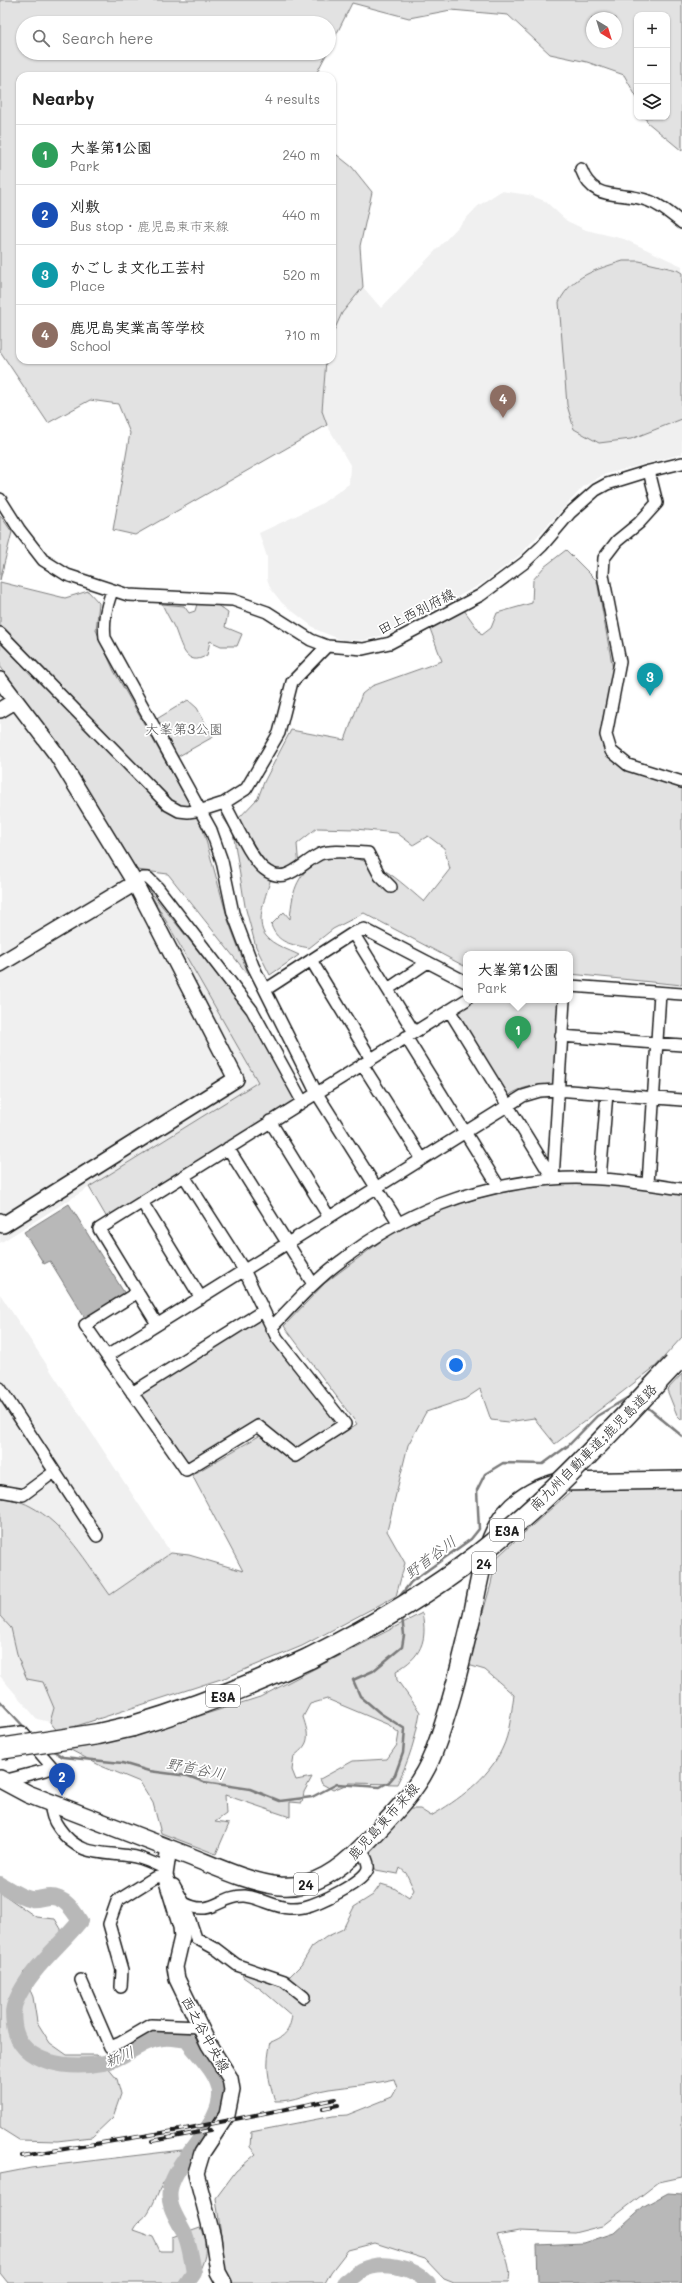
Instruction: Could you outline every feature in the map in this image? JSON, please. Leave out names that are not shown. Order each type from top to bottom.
[{"type":"highway","name":"南九州自動車道;鹿児島道路","points":[[0,1749],[90,1736],[133,1726],[185,1711],[251,1686],[310,1658],[390,1616],[479,1554],[522,1518],[598,1445],[678,1359]]},
{"type":"main road","name":"鹿児島東市来線","points":[[2,1780],[51,1802],[238,1875],[280,1886],[297,1886],[314,1882],[345,1864],[360,1849],[412,1791],[433,1755],[460,1666],[488,1548],[505,1514],[518,1501],[531,1492],[544,1485],[559,1482],[682,1480]]},
{"type":"street","points":[[581,169],[586,181],[596,190],[649,201],[682,223]]},
{"type":"street","name":"田上西別府線","points":[[0,499],[19,529],[43,560],[51,567],[67,575],[128,595],[157,598],[215,598],[233,600],[267,612],[312,640],[327,646],[363,649],[390,643],[481,595],[524,563],[585,499],[607,484],[682,463]]},
{"type":"street","points":[[649,471],[656,503],[639,523],[617,541],[604,558],[603,575],[620,662],[606,735],[611,751],[628,765],[682,782]]},
{"type":"street","points":[[112,591],[105,612],[103,626],[105,638],[202,810],[216,845],[233,913],[243,943],[316,1092],[398,1222]]},
{"type":"street","points":[[0,633],[168,805],[184,812],[202,810],[224,803],[246,789],[279,733],[292,682],[327,646]]},
{"type":"street","points":[[0,680],[57,755],[135,883],[236,1079],[3,1225],[0,1221]]},
{"type":"street","points":[[0,710],[15,700]]},
{"type":"street","points":[[224,803],[255,859],[263,869],[271,874],[283,876],[292,873],[320,854],[368,853],[380,876],[391,887]]},
{"type":"street","points":[[2,960],[143,878],[148,878],[158,888],[252,1010],[302,1101]]},
{"type":"street","points":[[265,990],[353,933],[364,928],[463,980]]},
{"type":"street","points":[[353,933],[388,989],[410,1034],[465,1132],[499,1187]]},
{"type":"street","points":[[311,960],[422,1159]]},
{"type":"street","points":[[388,989],[428,962]]},
{"type":"street","points":[[573,986],[682,994]]},
{"type":"street","points":[[648,1184],[660,992]]},
{"type":"street","points":[[158,1324],[99,1229],[316,1092],[463,1002]]},
{"type":"street","points":[[553,1179],[557,1090],[564,1003]]},
{"type":"street","points":[[449,1010],[553,1179]]},
{"type":"street","points":[[561,1036],[682,1045]]},
{"type":"street","points":[[107,1356],[508,1104],[534,1093],[557,1090],[682,1100]]},
{"type":"street","points":[[600,1179],[607,1094]]},
{"type":"street","points":[[270,1121],[329,1216]]},
{"type":"street","points":[[228,1148],[313,1284]]},
{"type":"street","points":[[138,1292],[85,1325],[186,1470],[258,1426],[295,1456],[345,1424],[271,1328],[244,1270],[184,1176]]},
{"type":"street","points":[[271,1328],[313,1284],[340,1261],[398,1222],[425,1209],[499,1187],[553,1179],[600,1179],[648,1184],[682,1190]]},
{"type":"street","points":[[142,1202],[201,1298]]},
{"type":"street","points":[[132,1393],[263,1311]]},
{"type":"street","points":[[0,1388],[97,1536]]},
{"type":"street","points":[[0,1491],[24,1495],[54,1472]]},
{"type":"street","points":[[0,1735],[22,1732],[53,1768],[2,1780]]},
{"type":"street","points":[[51,1802],[50,1811],[55,1822],[74,1844],[89,1852],[110,1856],[131,1856],[166,1875],[174,1884],[184,1903],[196,1938],[216,1949],[237,1965],[284,1981],[304,1997]]},
{"type":"street","name":"西之谷中央線","points":[[169,1848],[166,1875],[181,1927],[182,1937],[175,1967],[177,1979],[209,2045],[226,2069],[232,2090],[227,2115],[202,2153],[196,2165],[196,2173],[213,2238],[218,2272],[224,2283]]},
{"type":"street","points":[[184,1903],[199,1909],[210,1908],[236,1897],[246,1896],[288,1908],[303,1908],[323,1901],[363,1877],[368,1870],[368,1861],[360,1849]]},
{"type":"street","points":[[121,1987],[122,1970],[109,1924],[117,1902],[154,1878],[166,1875]]},
{"type":"street","points":[[81,1980],[110,2047],[120,2043],[152,2024],[201,2027]]},
{"type":"shaded area","points":[[501,191],[529,195],[545,201],[567,221],[586,230],[624,239],[682,266],[682,454],[603,475],[583,487],[520,555],[483,583],[391,633],[365,640],[342,640],[317,630],[282,603],[271,589],[267,579],[267,557],[259,533],[321,504],[349,484],[350,465],[327,425],[322,411],[326,364],[336,364],[336,326],[342,313],[363,287],[381,308],[478,206]]},
{"type":"shaded area","points":[[0,666],[64,753],[137,870],[258,1082],[0,1243]]},
{"type":"shaded area","points":[[69,1204],[125,1294],[85,1318],[50,1261],[44,1264],[24,1232]]},
{"type":"shaded area","points":[[0,1294],[171,1553],[110,1595],[72,1543],[29,1505],[0,1497]]},
{"type":"shaded area","points":[[0,1616],[11,1628],[18,1658],[27,1679],[43,1682],[54,1708],[50,1722],[37,1719],[0,1676]]},
{"type":"shaded area","points":[[668,2193],[682,2194],[682,2283],[538,2283],[537,2245],[584,2243],[614,2233],[644,2206]]},
{"type":"green space","points":[[0,0],[682,0],[682,151],[646,120],[670,120],[670,12],[634,12],[634,93],[624,75],[587,62],[550,54],[508,15],[451,10],[409,18],[352,3],[336,35],[336,16],[16,16],[16,60],[323,60],[317,72],[16,72],[16,364],[326,364],[322,411],[327,425],[135,535],[113,530],[130,433],[118,404],[90,400],[48,423],[0,351]]},
{"type":"green space","points":[[336,154],[352,167],[372,192],[360,246],[363,287],[342,313],[336,326]]},
{"type":"green space","points":[[623,261],[639,261],[677,270],[682,273],[682,419],[631,439],[599,443],[574,429],[567,405],[559,302],[571,285],[578,280],[603,267]]},
{"type":"green space","points":[[0,515],[12,532],[0,580]]},
{"type":"green space","points":[[566,550],[597,581],[614,675],[601,729],[608,753],[632,770],[670,784],[682,784],[682,985],[573,974],[573,951],[463,951],[463,965],[364,913],[333,929],[309,948],[281,940],[271,925],[284,912],[290,919],[293,898],[298,882],[307,869],[323,854],[368,862],[379,867],[400,881],[424,902],[450,869],[444,848],[428,836],[413,845],[397,833],[355,829],[317,828],[297,844],[299,868],[271,878],[264,899],[261,923],[266,936],[281,947],[299,955],[270,975],[256,947],[245,906],[233,832],[222,816],[227,813],[237,820],[258,798],[264,782],[291,730],[345,740],[362,694],[372,686],[442,661],[429,626],[464,610],[482,635],[491,628],[497,613],[532,603],[533,580],[544,567]]},
{"type":"green space","points":[[0,582],[65,598],[88,591],[99,603],[96,630],[114,671],[202,826],[228,920],[249,976],[168,874],[137,870],[64,753],[0,666]]},
{"type":"green space","points":[[162,604],[184,606],[189,613],[195,611],[197,604],[216,604],[228,613],[225,627],[242,634],[237,646],[221,646],[210,641],[207,655],[200,659],[189,657],[182,648],[175,629]]},
{"type":"green space","name":"大峯第3公園","points":[[188,700],[197,708],[213,737],[177,757],[155,720]]},
{"type":"green space","points":[[146,886],[254,1021],[295,1099],[294,1103],[107,1218],[89,1187],[258,1082]]},
{"type":"green space","points":[[468,1003],[561,1003],[554,1084],[524,1088],[508,1096],[456,1014],[457,1010]]},
{"type":"green space","points":[[552,1183],[608,1184],[682,1193],[682,1337],[656,1366],[555,1444],[534,1418],[508,1422],[491,1420],[480,1389],[465,1399],[426,1412],[408,1445],[387,1531],[405,1563],[396,1596],[302,1646],[227,1677],[58,1732],[50,1722],[54,1708],[43,1682],[27,1679],[18,1658],[11,1628],[0,1616],[0,1497],[26,1504],[43,1514],[54,1523],[74,1545],[110,1595],[171,1553],[189,1555],[243,1571],[192,1475],[259,1436],[270,1439],[300,1460],[357,1424],[284,1326],[325,1283],[400,1227],[433,1211],[490,1195]]},
{"type":"green space","points":[[259,1318],[263,1319],[337,1420],[336,1425],[299,1449],[293,1449],[257,1420],[189,1464],[186,1464],[139,1393]]},
{"type":"green space","points":[[682,1374],[682,1420],[677,1415],[667,1390]]},
{"type":"green space","points":[[682,1488],[682,2177],[659,2182],[602,2226],[574,2233],[519,2231],[497,2235],[510,2271],[508,2283],[454,2283],[444,2279],[425,2259],[375,2243],[348,2250],[331,2272],[325,2283],[231,2283],[226,2273],[216,2198],[236,2171],[256,2154],[250,2147],[251,2132],[333,2116],[347,2115],[392,2097],[397,2088],[394,2079],[370,2084],[322,2090],[289,2100],[275,2101],[268,2072],[269,2050],[271,2042],[280,2038],[286,2032],[290,2026],[292,2016],[262,1990],[243,1977],[241,1968],[269,1976],[290,1976],[301,1965],[312,1947],[326,1937],[343,1929],[354,1907],[373,1895],[381,1884],[394,1888],[409,1898],[414,1890],[406,1873],[400,1868],[398,1874],[376,1870],[371,1860],[370,1847],[408,1809],[420,1809],[431,1816],[452,1803],[481,1779],[496,1760],[507,1736],[514,1695],[485,1670],[468,1665],[491,1584],[495,1559],[573,1489]]},
{"type":"green space","points":[[422,1613],[424,1632],[421,1647],[417,1654],[405,1666],[396,1671],[397,1680],[420,1712],[412,1749],[397,1784],[350,1783],[333,1790],[322,1784],[320,1779],[353,1761],[387,1759],[397,1745],[399,1733],[389,1725],[327,1699],[310,1704],[303,1717],[307,1729],[306,1743],[294,1756],[292,1770],[296,1780],[312,1777],[304,1792],[302,1803],[290,1802],[290,1817],[225,1795],[226,1814],[215,1822],[229,1824],[216,1854],[161,1833],[153,1803],[140,1782],[101,1766],[69,1749],[97,1745],[171,1725],[260,1697]]},
{"type":"green space","points":[[0,1892],[36,1917],[55,1919],[61,1929],[62,1942],[23,1973],[33,1997],[37,2022],[50,2043],[67,2055],[97,2055],[117,2079],[121,2094],[113,2117],[92,2137],[57,2141],[19,2140],[0,2128]]},
{"type":"green space","points":[[182,2150],[186,2171],[179,2181],[163,2183],[147,2214],[133,2230],[153,2237],[160,2251],[172,2251],[172,2237],[200,2227],[205,2243],[205,2256],[201,2268],[193,2283],[8,2283],[0,2273],[0,2174],[31,2168]]},
{"type":"waterway","name":"野首谷川","points":[[400,1599],[400,1596],[411,1582],[471,1539],[479,1529],[477,1490],[485,1474],[503,1463],[543,1464],[569,1445],[597,1416],[627,1398],[630,1399]]},
{"type":"waterway","name":"野首谷川","points":[[646,1406],[682,1436]]},
{"type":"waterway","name":"野首谷川","points":[[52,1750],[63,1757],[122,1763],[149,1771],[188,1776],[204,1782],[250,1789],[280,1801],[312,1797],[337,1784],[380,1787],[389,1782],[395,1775],[403,1753],[405,1729],[380,1713],[360,1696],[353,1680],[373,1671],[402,1647],[404,1635],[402,1616]]},
{"type":"waterway","name":"野首谷川","points":[[0,1701],[25,1728]]},
{"type":"waterway","name":"新川","points":[[0,1884],[23,1897],[31,1899],[50,1897],[60,1899],[68,1905],[80,1921],[36,1969],[22,1990],[15,2004],[13,2013],[14,2025],[18,2039],[26,2049],[37,2057],[49,2062],[91,2065],[104,2063],[119,2058],[155,2039],[169,2038],[187,2040],[214,2074],[219,2087],[220,2100],[216,2113],[209,2126],[174,2177],[169,2195],[176,2218],[185,2234],[192,2258],[194,2273],[187,2283]]},
{"type":"waterway","name":"新川","points":[[345,2283],[362,2270],[379,2266],[406,2269],[422,2277],[428,2283]]},
{"type":"railway","points":[[22,2156],[180,2130],[336,2099]]},
{"type":"railway","points":[[323,2108],[338,2105]]},
{"type":"railway","points":[[152,2141],[211,2130]]},
{"type":"place","name":"鹿児島実業高等学校","points":[[503,418]]},
{"type":"place","name":"かごしま文化工芸村","points":[[650,696]]},
{"type":"place","name":"大峯第1公園","points":[[518,1049]]},
{"type":"place","name":"刈敷","points":[[62,1796]]}]
